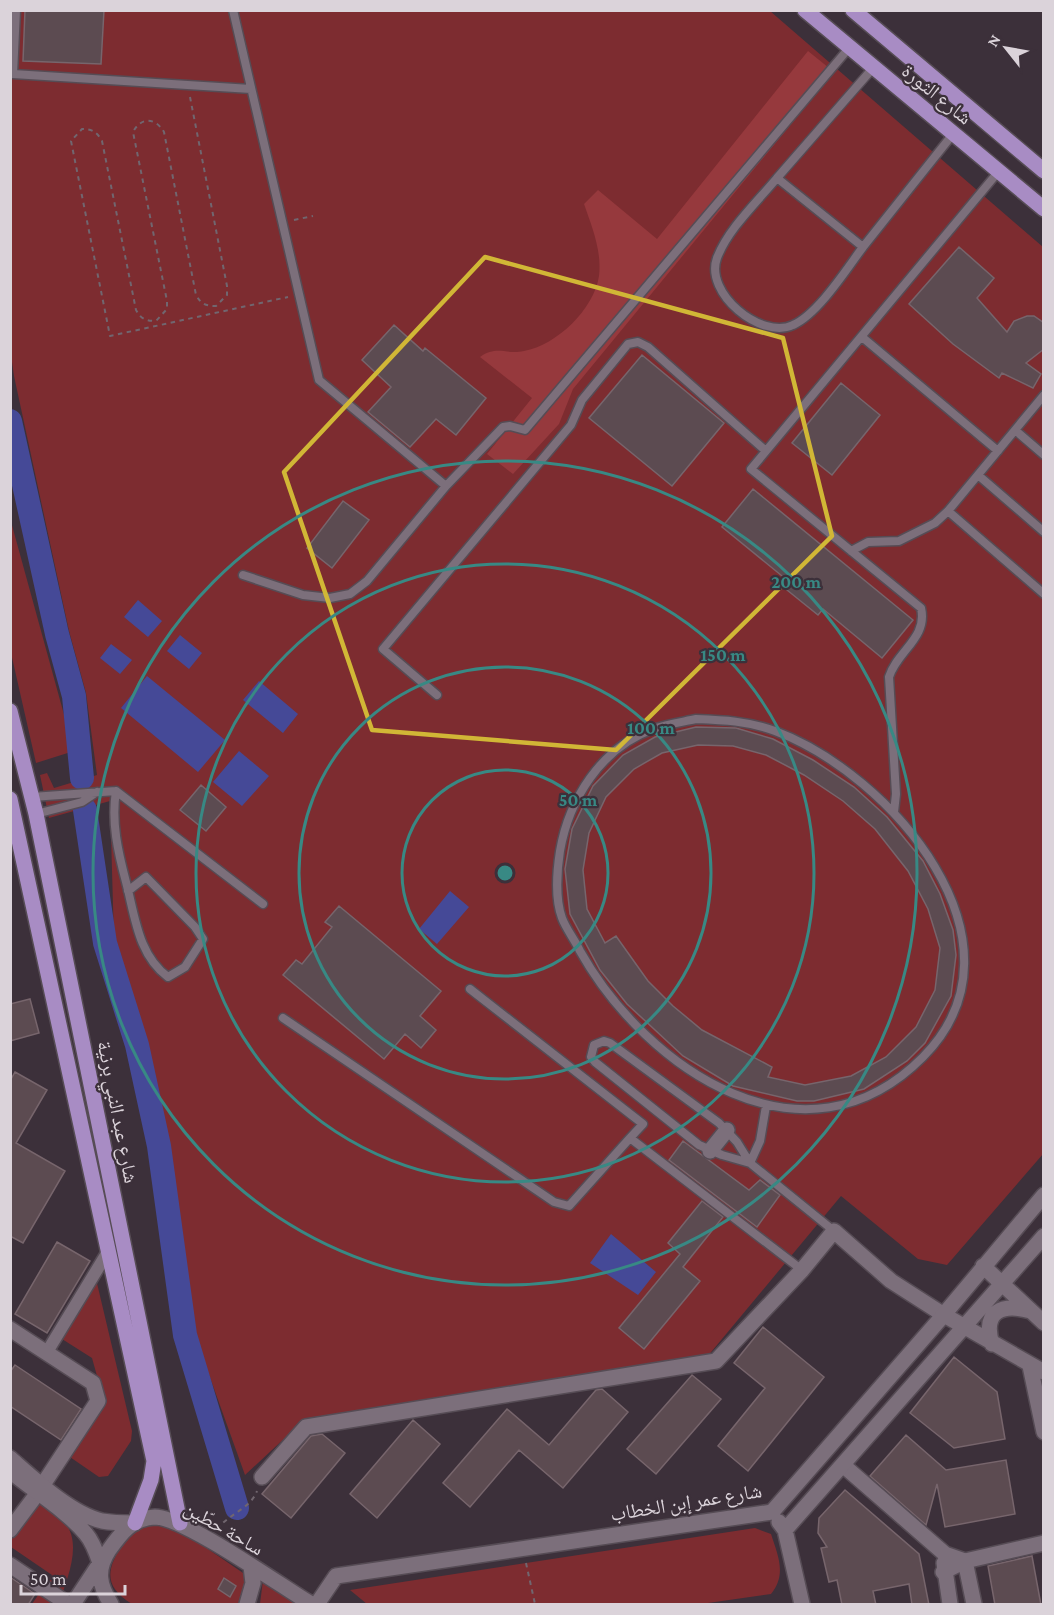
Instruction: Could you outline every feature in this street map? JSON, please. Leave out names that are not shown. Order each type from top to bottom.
[{"type":"main road","name":"شارع الثورة","points":[[805,10],[1044,208]]},
{"type":"main road","name":"شارع الثورة","points":[[853,10],[1044,171]]},
{"type":"main road","name":"شارع عبد النبي برنية","points":[[10,711],[36,814],[180,1523]]},
{"type":"main road","name":"شارع عبد النبي برنية","points":[[10,799],[154,1461],[151,1480],[135,1523]]},
{"type":"main road","points":[[710,1151],[727,1130]]},
{"type":"main road","name":"شارع عمر إبن الخطاب","points":[[317,1605],[336,1576],[772,1512],[944,1315],[1044,1195]]},
{"type":"main road","points":[[262,1477],[306,1427],[716,1361],[802,1270],[834,1231],[891,1281],[964,1328],[1037,1369],[1044,1431]]},
{"type":"main road","points":[[785,1530],[844,1466],[1044,1236]]},
{"type":"main road","points":[[983,1266],[1039,1317]]},
{"type":"main road","points":[[992,1344],[987,1329],[992,1317],[1001,1308],[1014,1306],[1039,1317]]},
{"type":"main road","points":[[10,1329],[93,1383],[98,1401],[40,1490],[10,1530]]},
{"type":"main road","points":[[10,1458],[87,1535],[100,1563],[100,1579],[111,1605]]},
{"type":"main road","points":[[844,1466],[945,1554],[965,1561]]},
{"type":"main road","points":[[10,1471],[40,1490]]},
{"type":"main road","name":"ساحة حطّين","points":[[40,1490],[100,1521],[135,1523],[154,1517],[180,1523],[310,1605]]},
{"type":"main road","points":[[772,1512],[785,1530],[802,1605]]},
{"type":"main road","points":[[73,1605],[123,1529],[135,1523]]},
{"type":"main road","points":[[943,1572],[965,1561],[1044,1543]]},
{"type":"main road","points":[[945,1554],[943,1572],[950,1605]]},
{"type":"main road","points":[[965,1561],[974,1605]]},
{"type":"main road","points":[[10,1565],[68,1605]]},
{"type":"main road","points":[[247,1605],[253,1583],[251,1566]]},
{"type":"street","points":[[47,1352],[109,1250]]},
{"type":"lane","points":[[16,10],[14,74],[251,89]]},
{"type":"lane","points":[[233,10],[319,380],[446,486]]},
{"type":"lane","points":[[243,575],[303,595],[330,598],[350,594],[367,581],[446,486],[503,427],[510,426],[525,430],[849,48]]},
{"type":"lane","points":[[873,68],[735,229],[716,260],[715,274],[718,285],[742,312],[775,329],[793,325],[824,298],[953,134]]},
{"type":"lane","points":[[894,812],[896,794],[889,677],[892,667],[916,637],[923,617],[921,608],[751,469],[999,171]]},
{"type":"lane","points":[[777,178],[863,248]]},
{"type":"lane","points":[[862,336],[998,451]]},
{"type":"lane","points":[[437,696],[382,649],[572,425],[582,400],[628,344],[638,342],[648,347],[766,451]]},
{"type":"lane","points":[[851,551],[868,542],[899,541],[935,522],[948,511],[1044,395]]},
{"type":"lane","points":[[1015,430],[1044,455]]},
{"type":"lane","points":[[978,475],[1044,532]]},
{"type":"lane","points":[[948,511],[1044,594]]},
{"type":"lane","points":[[696,719],[737,720],[776,731],[817,753],[859,781],[894,812],[930,857],[952,899],[966,946],[960,997],[938,1042],[902,1078],[860,1101],[804,1111],[766,1106],[731,1095],[678,1062],[625,1015],[596,978],[562,917],[557,869],[564,825],[585,782],[618,749],[652,729],[696,719]]},
{"type":"lane","points":[[32,797],[116,790],[263,904]]},
{"type":"lane","points":[[116,790],[114,803],[119,861],[128,891],[146,951],[157,968],[168,977],[185,967],[203,939],[195,927],[146,877],[128,891]]},
{"type":"lane","points":[[36,814],[82,801],[98,791]]},
{"type":"lane","points":[[283,1018],[554,1202],[569,1206],[643,1124],[470,989]]},
{"type":"lane","points":[[750,1163],[710,1151],[595,1062],[591,1057],[594,1045],[599,1042],[610,1043],[727,1130],[750,1163],[834,1231]]},
{"type":"lane","points":[[750,1163],[760,1141],[766,1106]]},
{"type":"lane","points":[[630,1138],[802,1270]]},
{"type":"path","points":[[187,85],[227,295],[216,306],[201,302],[196,295],[164,132],[152,120],[144,120],[137,125],[133,140],[167,309],[156,321],[148,321],[141,317],[136,310],[102,141],[98,133],[90,129],[82,129],[71,141],[71,149],[110,336],[299,295]]},
{"type":"path","points":[[282,222],[313,216]]},
{"type":"path","points":[[207,1540],[226,1518],[254,1501],[262,1477]]},
{"type":"path","points":[[523,1548],[535,1605]]},
{"type":"highlighted area","points":[[485,257],[783,338],[832,536],[616,750],[372,730],[284,472]]},
{"type":"shaded area","points":[[10,11],[770,11],[1043,247],[1043,1154],[947,1265],[918,1259],[841,1196],[707,1357],[302,1422],[245,1475],[194,1333],[168,1144],[146,1043],[114,940],[110,801],[49,818],[40,775],[47,773],[54,788],[97,775],[86,693],[69,631],[10,348]]},
{"type":"shaded area","points":[[808,51],[834,72],[573,389],[559,424],[513,474],[487,454],[532,398],[480,357],[497,351],[518,352],[536,347],[561,333],[582,313],[596,288],[600,267],[596,239],[584,204],[598,190],[657,239]]},
{"type":"shaded area","points":[[10,518],[74,751],[36,763],[11,653]]},
{"type":"shaded area","points":[[138,600],[162,621],[148,637],[124,617]]},
{"type":"shaded area","points":[[180,635],[202,653],[189,669],[167,651]]},
{"type":"shaded area","points":[[111,644],[132,660],[120,674],[100,658]]},
{"type":"shaded area","points":[[147,676],[225,740],[198,772],[121,708]]},
{"type":"shaded area","points":[[259,681],[298,714],[283,733],[243,700]]},
{"type":"shaded area","points":[[239,751],[269,776],[242,806],[213,782]]},
{"type":"shaded area","points":[[450,891],[469,907],[437,944],[419,929]]},
{"type":"shaded area","points":[[611,1234],[656,1272],[638,1295],[590,1263]]},
{"type":"shaded area","points":[[96,1279],[132,1431],[131,1441],[108,1476],[99,1477],[67,1455],[104,1401],[92,1358],[62,1339]]},
{"type":"shaded area","points":[[27,1495],[62,1520],[69,1529],[72,1539],[72,1561],[59,1604],[32,1604],[52,1575],[11,1547],[10,1521]]},
{"type":"shaded area","points":[[167,1521],[246,1575],[248,1584],[240,1604],[132,1604],[116,1591],[110,1576],[111,1569],[130,1532],[136,1525],[142,1523]]},
{"type":"shaded area","points":[[755,1528],[771,1534],[780,1565],[779,1579],[771,1594],[701,1604],[367,1604],[350,1590]]},
{"type":"shaded area","points":[[263,1580],[295,1601],[293,1604],[260,1604]]},
{"type":"building","points":[[25,10],[104,10],[101,64],[23,61]]},
{"type":"building","points":[[959,247],[994,278],[977,298],[1007,332],[1014,321],[1027,316],[1034,316],[1044,323],[1044,349],[1026,363],[1041,374],[1033,388],[1002,373],[999,378],[953,344],[909,304]]},
{"type":"building","points":[[394,325],[423,351],[425,348],[486,398],[456,435],[436,419],[410,447],[368,412],[391,387],[362,360]]},
{"type":"building","points":[[642,355],[724,423],[672,486],[589,418]]},
{"type":"building","points":[[841,383],[880,415],[832,475],[792,443]]},
{"type":"building","points":[[753,489],[913,620],[882,658],[823,609],[818,615],[782,586],[787,580],[722,527]]},
{"type":"building","points":[[343,501],[369,520],[332,568],[307,548]]},
{"type":"building","points":[[696,727],[736,728],[773,739],[813,760],[854,787],[887,817],[923,861],[940,894],[953,930],[956,955],[951,996],[925,1043],[907,1061],[864,1089],[814,1101],[797,1101],[733,1086],[683,1056],[627,1004],[600,970],[570,914],[565,869],[572,829],[593,786],[623,755],[655,737]],"holes":[[[698,745],[733,746],[766,755],[804,775],[843,801],[875,829],[908,871],[928,909],[940,948],[935,990],[916,1027],[886,1057],[851,1076],[805,1085],[768,1077],[772,1067],[702,1030],[673,1006],[648,981],[616,936],[605,943],[587,909],[583,870],[589,833],[606,797],[634,769],[662,753]]]},
{"type":"building","points":[[201,785],[226,807],[206,831],[180,810]]},
{"type":"building","points":[[339,906],[441,991],[420,1016],[436,1030],[421,1048],[405,1034],[384,1059],[283,975],[296,960],[302,964],[332,927],[325,922]]},
{"type":"building","points":[[30,999],[39,1033],[10,1041],[10,1004]]},
{"type":"building","points":[[15,1072],[47,1090],[16,1143],[65,1171],[23,1243],[10,1236],[10,1081]]},
{"type":"building","points":[[683,1141],[749,1190],[760,1180],[780,1195],[757,1227],[669,1160]]},
{"type":"building","points":[[702,1201],[723,1217],[683,1267],[700,1281],[644,1349],[619,1328],[680,1254],[668,1243]]},
{"type":"building","points":[[57,1242],[90,1261],[47,1333],[15,1314]]},
{"type":"building","points":[[763,1327],[824,1377],[748,1471],[718,1446],[765,1388],[734,1363]]},
{"type":"building","points":[[954,1357],[997,1392],[1005,1439],[954,1448],[910,1413]]},
{"type":"building","points":[[15,1365],[81,1409],[61,1440],[10,1406],[10,1372]]},
{"type":"building","points":[[692,1375],[721,1399],[656,1474],[627,1449]]},
{"type":"building","points":[[602,1389],[628,1412],[563,1488],[519,1450],[470,1507],[443,1483],[507,1409],[549,1445],[596,1390]]},
{"type":"building","points":[[413,1420],[440,1444],[377,1518],[350,1494]]},
{"type":"building","points":[[322,1434],[345,1453],[291,1518],[262,1494],[311,1436]]},
{"type":"building","points":[[906,1435],[946,1470],[1006,1460],[1015,1514],[945,1527],[937,1484],[926,1525],[870,1476]]},
{"type":"building","points":[[845,1490],[919,1554],[929,1605],[912,1605],[909,1584],[873,1591],[876,1605],[842,1605],[837,1580],[829,1582],[821,1548],[827,1547],[818,1533],[819,1518]]},
{"type":"building","points":[[1032,1556],[1041,1605],[995,1605],[988,1566]]},
{"type":"building","points":[[10,1577],[35,1594],[28,1605],[10,1605]]},
{"type":"building","points":[[224,1578],[236,1586],[230,1597],[218,1589]]},
{"type":"waterway","points":[[10,421],[57,634],[74,696],[82,778]]},
{"type":"waterway","points":[[85,810],[105,943],[137,1045],[159,1146],[185,1335],[237,1508]]}]
